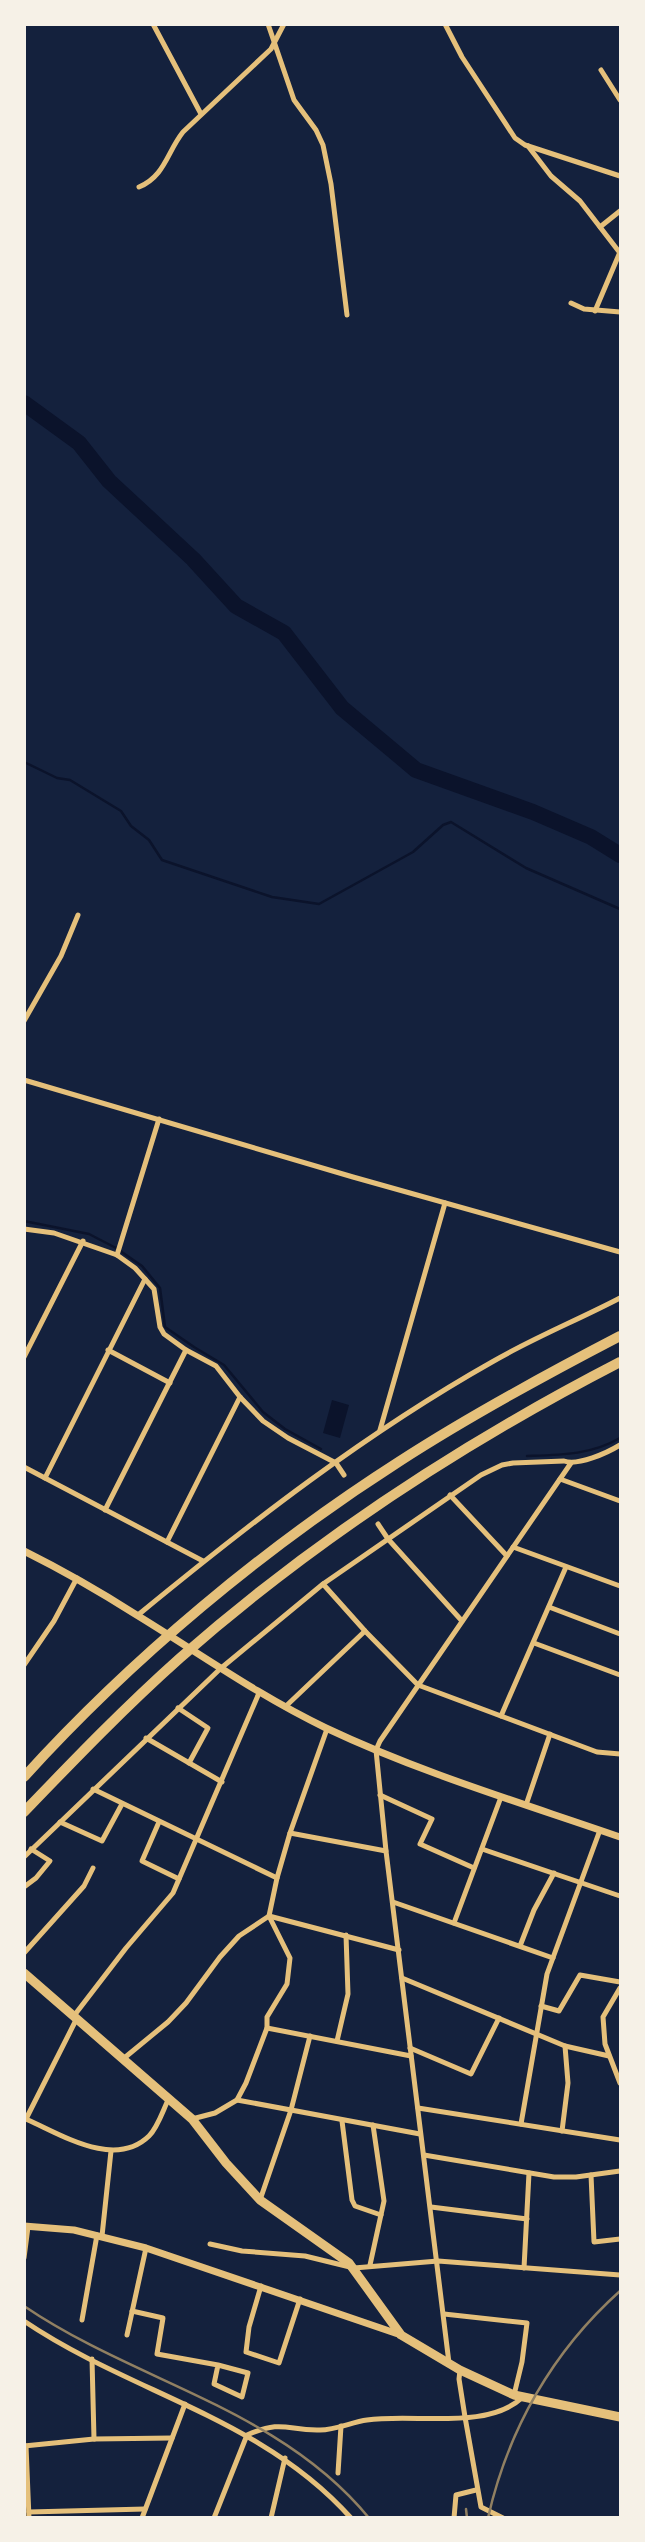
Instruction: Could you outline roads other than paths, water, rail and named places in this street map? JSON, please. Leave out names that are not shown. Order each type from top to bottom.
[{"type":"highway","points":[[24,1777],[98,1700],[180,1628],[296,1533],[400,1461],[528,1385],[621,1336]]},
{"type":"highway","points":[[24,1812],[94,1738],[180,1658],[314,1551],[405,1487],[544,1402],[621,1362]]},
{"type":"main road","points":[[24,1973],[192,2119],[226,2163],[260,2200],[354,2268],[401,2335],[460,2370],[519,2396],[621,2417]]},
{"type":"street","points":[[153,24],[201,114]]},
{"type":"street","points":[[268,24],[294,100],[316,130],[323,145],[331,184],[347,315]]},
{"type":"street","points":[[139,187],[149,183],[165,165],[176,139],[275,45],[284,24]]},
{"type":"street","points":[[445,24],[462,57],[515,138],[528,146],[621,176]]},
{"type":"street","points":[[601,70],[621,100]]},
{"type":"street","points":[[528,146],[551,176],[580,201],[620,252],[595,311]]},
{"type":"street","points":[[600,228],[621,211]]},
{"type":"street","points":[[571,303],[595,311],[621,312]]},
{"type":"street","points":[[24,1021],[61,956],[78,915]]},
{"type":"street","points":[[24,1080],[621,1252]]},
{"type":"street","points":[[117,1255],[159,1119]]},
{"type":"street","points":[[380,1430],[445,1202]]},
{"type":"street","points":[[24,1229],[83,1241],[117,1255],[153,1289],[160,1327],[164,1334],[216,1366],[240,1397],[263,1420],[288,1438],[336,1463],[344,1475]]},
{"type":"street","points":[[24,1357],[83,1241]]},
{"type":"street","points":[[45,1478],[145,1279]]},
{"type":"street","points":[[138,1615],[203,1561],[380,1430],[494,1360],[621,1298]]},
{"type":"street","points":[[108,1350],[170,1383]]},
{"type":"street","points":[[105,1510],[186,1350]]},
{"type":"street","points":[[167,1542],[240,1397]]},
{"type":"street","points":[[24,1857],[219,1669],[323,1584],[450,1495],[502,1465],[564,1461],[571,1463],[598,1456],[621,1445]]},
{"type":"street","points":[[449,2363],[376,1750],[461,1621],[571,1463]]},
{"type":"street","points":[[24,1467],[203,1561]]},
{"type":"street","points":[[560,1479],[621,1502]]},
{"type":"street","points":[[450,1495],[507,1556]]},
{"type":"street","points":[[377,1524],[461,1621]]},
{"type":"street","points":[[513,1547],[621,1586]]},
{"type":"street","points":[[24,1551],[77,1578],[259,1693],[327,1728],[376,1750],[501,1797],[621,1837]]},
{"type":"street","points":[[501,1716],[566,1567]]},
{"type":"street","points":[[24,1665],[54,1621],[77,1578]]},
{"type":"street","points":[[323,1584],[418,1685],[597,1752],[621,1754]]},
{"type":"street","points":[[549,1607],[621,1634]]},
{"type":"street","points":[[285,1707],[365,1631]]},
{"type":"street","points":[[534,1643],[621,1675]]},
{"type":"street","points":[[169,2098],[150,2135],[141,2142],[111,2151],[76,2141],[26,2119],[75,2019],[126,1948],[165,1903],[179,1879],[259,1693]]},
{"type":"street","points":[[178,1708],[208,1728],[189,1763]]},
{"type":"street","points":[[192,2119],[215,2113],[237,2100],[267,2028],[267,2017],[287,1984],[290,1958],[269,1916],[276,1878],[327,1728]]},
{"type":"street","points":[[526,1805],[550,1734]]},
{"type":"street","points":[[146,1738],[222,1783]]},
{"type":"street","points":[[93,1789],[276,1878]]},
{"type":"street","points":[[380,1795],[432,1819],[420,1844],[474,1868]]},
{"type":"street","points":[[454,1923],[501,1797]]},
{"type":"street","points":[[60,1822],[102,1841],[122,1804]]},
{"type":"street","points":[[159,1822],[142,1861],[179,1879]]},
{"type":"street","points":[[521,2124],[547,1974],[600,1830]]},
{"type":"street","points":[[290,1833],[386,1851]]},
{"type":"street","points":[[24,1887],[50,1861],[31,1849]]},
{"type":"street","points":[[482,1849],[621,1896]]},
{"type":"street","points":[[24,1953],[83,1886],[93,1868]]},
{"type":"street","points":[[520,1946],[534,1910],[554,1873]]},
{"type":"street","points":[[393,1902],[553,1958]]},
{"type":"street","points":[[123,2059],[186,2003],[239,1936],[269,1916],[399,1950]]},
{"type":"street","points":[[337,2041],[348,1994],[346,1935]]},
{"type":"street","points":[[541,2006],[559,2011],[580,1975],[621,1982]]},
{"type":"street","points":[[402,1978],[565,2046],[609,2056]]},
{"type":"street","points":[[621,1988],[603,2017],[605,2044],[621,2083]]},
{"type":"street","points":[[411,2048],[471,2074],[499,2018]]},
{"type":"street","points":[[267,2028],[411,2056]]},
{"type":"street","points":[[260,2200],[291,2110],[310,2036]]},
{"type":"street","points":[[562,2131],[568,2083],[565,2046]]},
{"type":"street","points":[[237,2100],[420,2134]]},
{"type":"street","points":[[418,2108],[621,2140]]},
{"type":"street","points":[[342,2121],[352,2200],[355,2206],[381,2215]]},
{"type":"street","points":[[370,2265],[384,2201],[373,2125]]},
{"type":"street","points":[[82,2320],[100,2235],[111,2151]]},
{"type":"street","points":[[424,2155],[554,2177],[621,2171]]},
{"type":"street","points":[[524,2269],[529,2173]]},
{"type":"street","points":[[591,2175],[594,2242],[621,2239]]},
{"type":"street","points":[[431,2207],[527,2219]]},
{"type":"street","points":[[24,2258],[26,2226],[100,2235],[261,2286],[401,2335]]},
{"type":"street","points":[[210,2244],[242,2251],[305,2256],[354,2268],[438,2261],[621,2275]]},
{"type":"street","points":[[127,2335],[146,2248]]},
{"type":"street","points":[[261,2286],[249,2327],[246,2352],[279,2363],[300,2299]]},
{"type":"street","points":[[132,2311],[163,2318],[158,2354],[218,2365],[248,2373],[242,2397],[214,2384],[218,2365]]},
{"type":"street","points":[[214,2518],[247,2435],[271,2426],[285,2425],[320,2430],[368,2420],[493,2414],[514,2406],[519,2396],[527,2323],[444,2315]]},
{"type":"street","points":[[24,2321],[92,2359],[247,2435],[285,2458],[327,2492],[351,2518]]},
{"type":"street","points":[[92,2359],[94,2439]]},
{"type":"street","points":[[460,2370],[459,2379],[476,2490],[481,2507],[503,2518]]},
{"type":"street","points":[[142,2518],[185,2404]]},
{"type":"street","points":[[338,2473],[341,2426]]},
{"type":"street","points":[[145,2509],[29,2515],[25,2446],[94,2439],[172,2438]]},
{"type":"street","points":[[271,2518],[285,2458]]},
{"type":"street","points":[[454,2518],[456,2495],[476,2490]]},
{"type":"water","points":[[332,1400],[349,1405],[340,1438],[323,1433]]},
{"type":"waterway","points":[[24,403],[79,443],[109,481],[193,559],[236,606],[284,633],[342,708],[416,770],[533,812],[591,837],[620,855]]},
{"type":"waterway","points":[[24,762],[57,778],[70,780],[121,811],[131,826],[149,840],[162,860],[272,897],[319,904],[413,852],[443,825],[451,822],[526,868],[620,909]]},
{"type":"waterway","points":[[24,1221],[89,1234],[142,1266],[160,1288],[165,1327],[224,1365],[263,1412],[285,1429],[321,1449]]},
{"type":"waterway","points":[[527,1456],[587,1451],[620,1438]]},
{"type":"railway","points":[[488,2518],[508,2453],[536,2394],[574,2339],[620,2291]]},
{"type":"railway","points":[[24,2306],[68,2333],[250,2423],[293,2449],[333,2480],[369,2518]]},
{"type":"railway","points":[[466,2509],[467,2518]]}]
